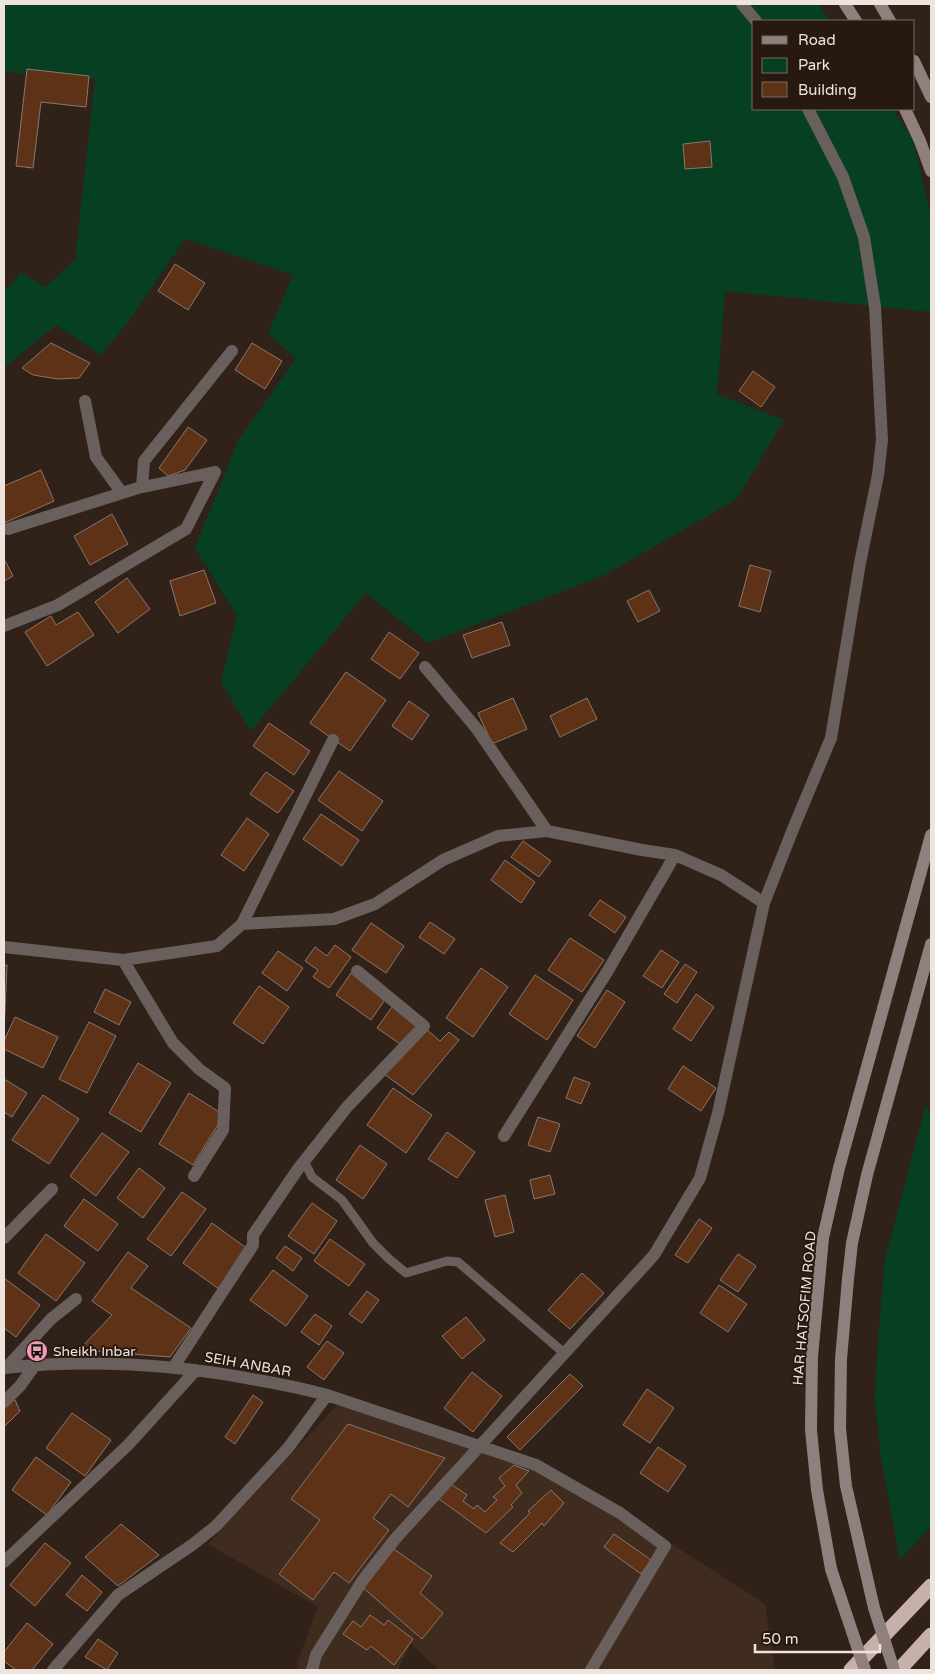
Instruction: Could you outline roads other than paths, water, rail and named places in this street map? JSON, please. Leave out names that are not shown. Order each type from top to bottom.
[{"type":"highway","points":[[851,1670],[931,1586]]},
{"type":"highway","points":[[899,1670],[931,1635]]},
{"type":"main road","points":[[845,4],[855,20]]},
{"type":"main road","points":[[880,4],[889,20]]},
{"type":"main road","points":[[915,63],[931,96]]},
{"type":"main road","points":[[905,110],[931,171]]},
{"type":"main road","name":"HAR HATSOFIM ROAD","points":[[865,1670],[831,1569],[816,1490],[810,1430],[812,1357],[823,1238],[839,1168],[931,834]]},
{"type":"main road","points":[[894,1670],[874,1608],[846,1486],[840,1429],[841,1359],[852,1243],[867,1176],[931,944]]},
{"type":"street","points":[[742,4],[755,20]]},
{"type":"street","points":[[312,1670],[316,1655],[363,1580],[396,1539],[479,1445],[654,1254],[700,1178],[718,1113],[764,904],[831,738],[860,562],[878,475],[882,440],[875,307],[864,237],[843,177],[809,110]]},
{"type":"street","points":[[142,487],[144,461],[232,351]]},
{"type":"street","points":[[85,401],[96,457],[122,493]]},
{"type":"street","points":[[4,626],[58,604],[186,529],[215,472],[142,487],[8,530]]},
{"type":"street","points":[[424,667],[477,729],[547,831]]},
{"type":"street","points":[[4,947],[123,960],[217,946],[242,924],[333,740]]},
{"type":"street","points":[[242,924],[334,919],[375,904],[443,860],[498,836],[547,831],[675,855],[721,875],[764,904]]},
{"type":"street","points":[[504,1136],[607,972],[675,855]]},
{"type":"street","points":[[123,960],[172,1043],[199,1069],[225,1088],[223,1130],[194,1176]]},
{"type":"street","points":[[173,1368],[253,1244],[253,1235],[304,1161],[346,1107],[424,1026],[357,972]]},
{"type":"street","points":[[4,1238],[52,1189]]},
{"type":"street","points":[[5,1368],[51,1319],[76,1300]]},
{"type":"street","name":"SEIH ANBAR","points":[[5,1368],[35,1365],[129,1364],[213,1372],[328,1395],[536,1465],[620,1513],[664,1546],[592,1670]]},
{"type":"street","points":[[4,1402],[20,1386],[35,1365]]},
{"type":"street","points":[[4,1562],[128,1445],[196,1370]]},
{"type":"street","points":[[53,1670],[118,1595],[192,1545],[216,1526],[275,1462],[328,1395]]},
{"type":"lane","points":[[304,1161],[312,1177],[342,1200],[374,1243],[406,1273],[447,1261],[458,1262],[564,1353]]},
{"type":"place","name":"Sheikh Inbar","points":[[37,1351]]}]
